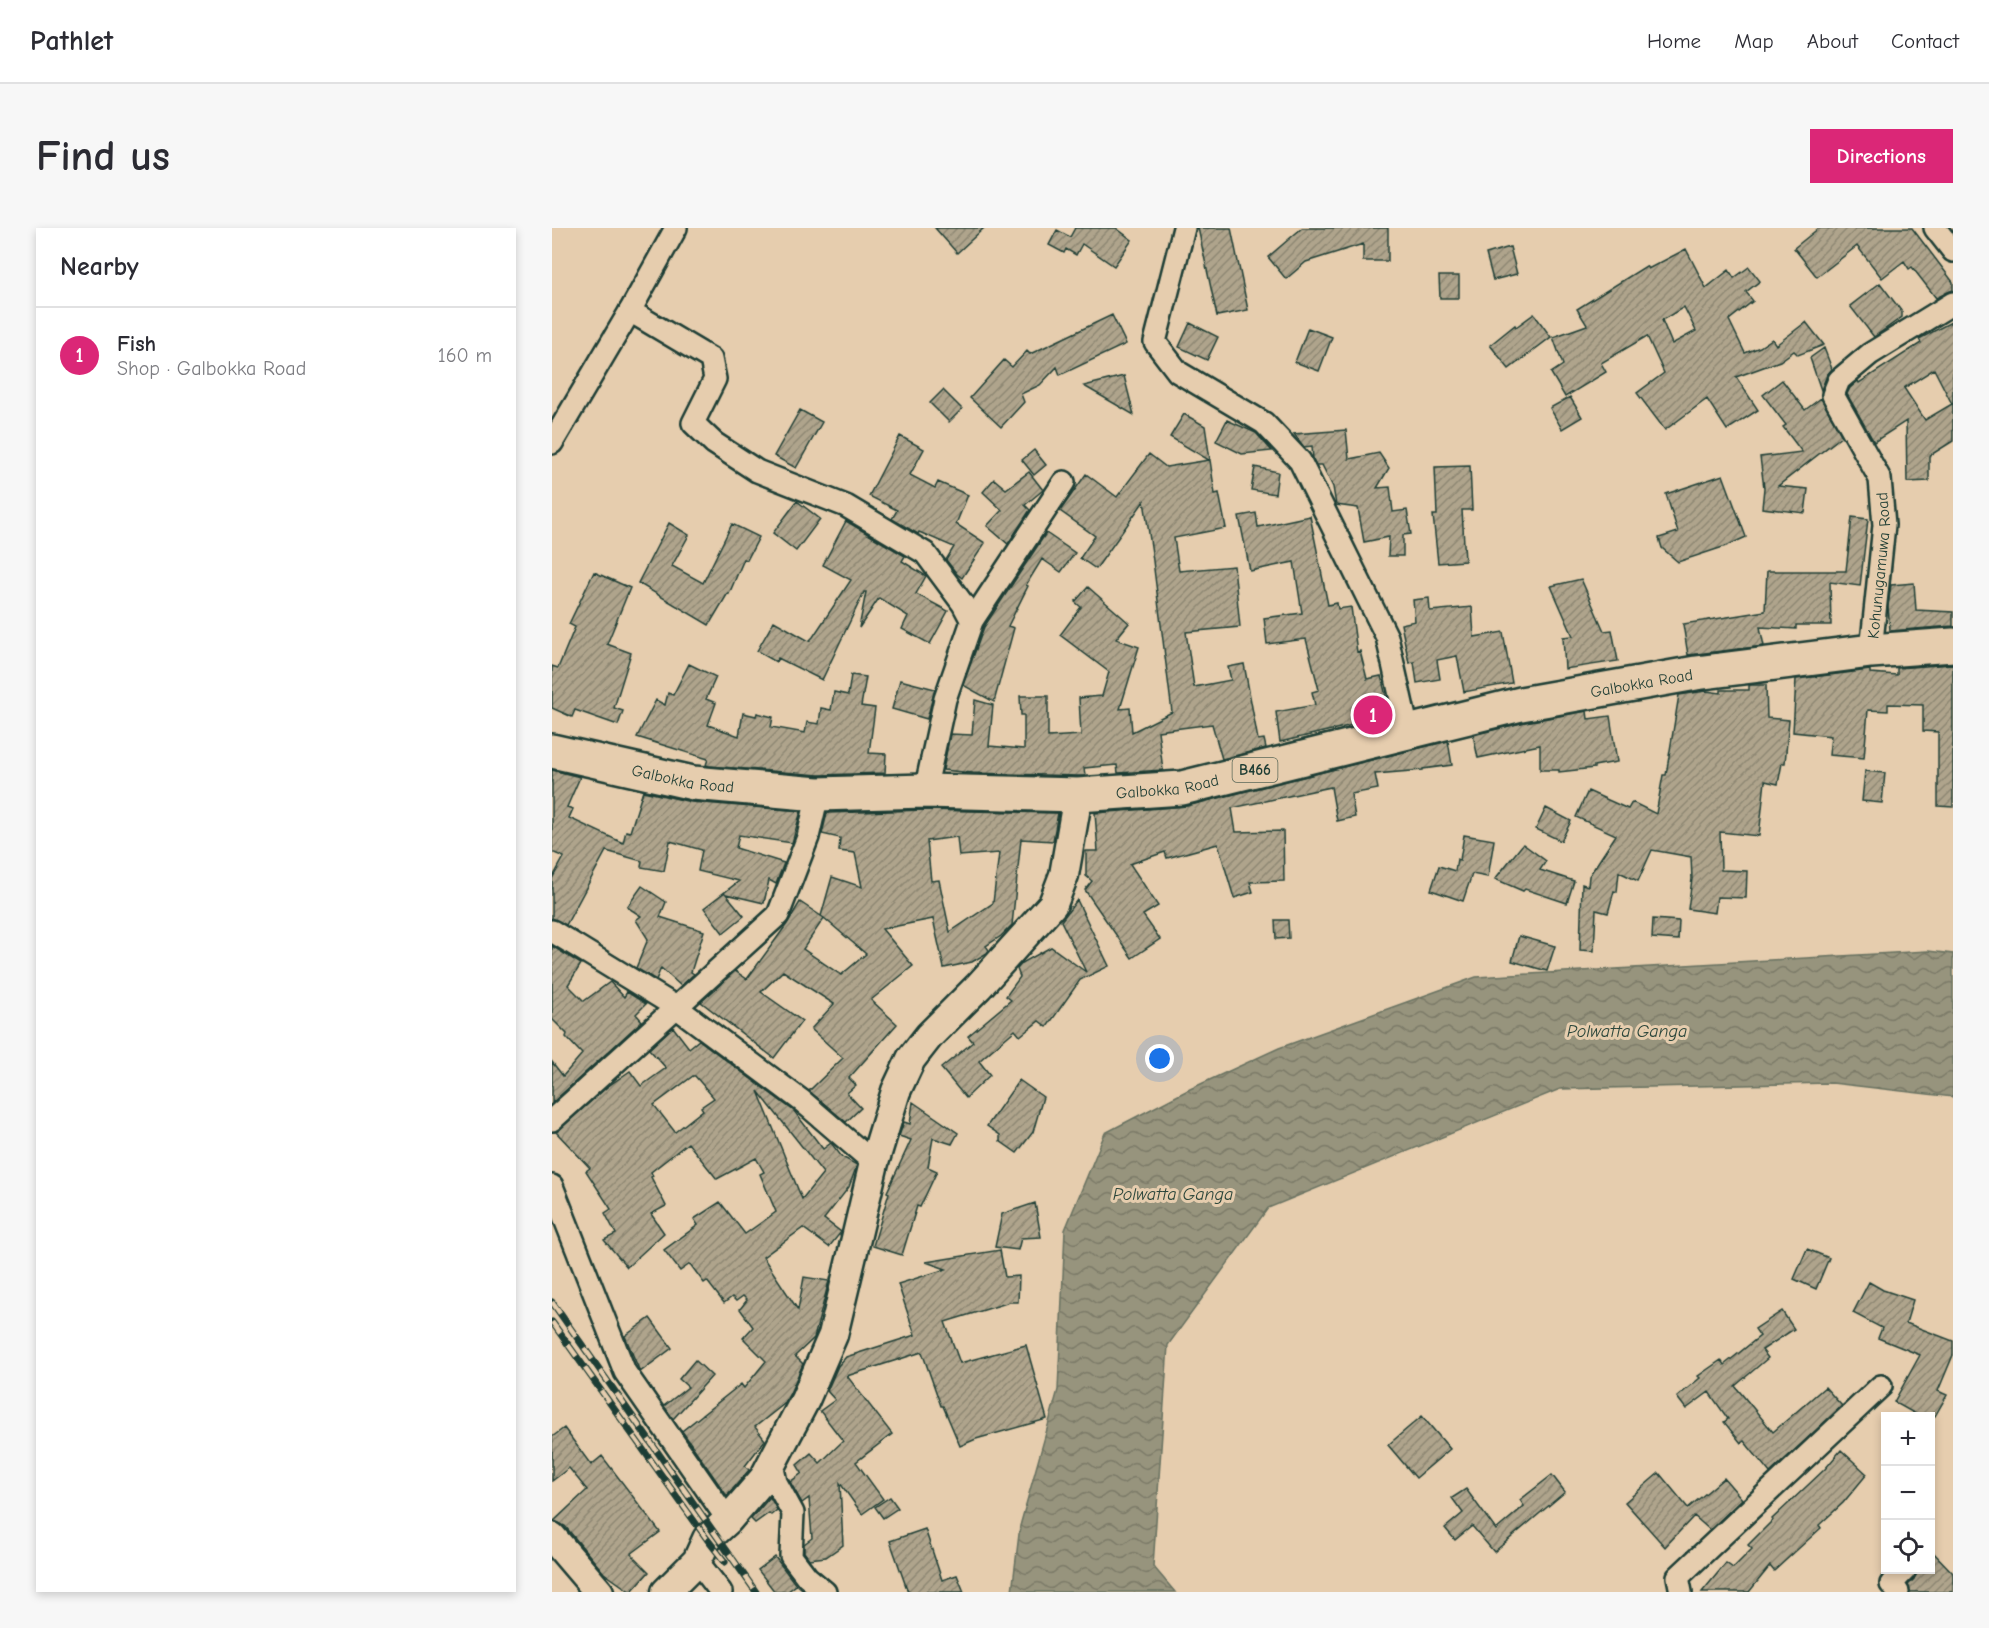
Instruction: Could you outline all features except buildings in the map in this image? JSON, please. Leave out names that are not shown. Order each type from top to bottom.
[{"type":"main road","name":"Galbokka Road","points":[[552,751],[693,783],[818,794],[925,791],[1078,795],[1182,788],[1521,704],[1696,673],[1871,651],[1953,645]]},
{"type":"main road","points":[[666,1592],[697,1561],[707,1539],[728,1520],[764,1478],[772,1464],[805,1400],[833,1335],[874,1163],[896,1091],[911,1059],[929,1036],[979,986],[1053,904],[1064,874],[1078,795]]},
{"type":"main road","points":[[552,1538],[598,1592]]},
{"type":"street","points":[[552,443],[676,228]]},
{"type":"street","points":[[1184,228],[1155,342],[1178,372],[1264,423],[1300,461],[1387,637],[1408,731]]},
{"type":"street","points":[[1935,228],[1953,251]]},
{"type":"street","name":"Kohunugamuwa Road","points":[[1871,651],[1884,525],[1880,479],[1833,395],[1839,380],[1870,354],[1953,303]]},
{"type":"street","points":[[630,310],[711,360],[715,379],[693,423],[714,443],[757,471],[846,506],[925,553],[963,603],[972,621]]},
{"type":"street","points":[[925,791],[945,699],[972,621],[1064,482]]},
{"type":"street","points":[[552,1120],[778,915],[808,837],[818,794]]},
{"type":"street","points":[[552,931],[676,1007],[802,1101],[874,1163]]},
{"type":"street","points":[[552,1186],[625,1371],[728,1520]]},
{"type":"street","points":[[1681,1592],[1678,1577],[1881,1386]]},
{"type":"street","points":[[772,1464],[776,1482],[793,1513],[791,1556],[807,1577],[825,1592]]},
{"type":"street","points":[[697,1561],[721,1592]]},
{"type":"street","points":[[1898,1592],[1891,1584],[1900,1574]]},
{"type":"water","name":"Polwatta Ganga","points":[[1928,951],[1953,954],[1953,1097],[1832,1083],[1560,1089],[1268,1208],[1168,1345],[1153,1566],[1175,1592],[1012,1592],[1020,1526],[1058,1390],[1065,1230],[1105,1133],[1190,1089],[1279,1048],[1476,977]]},
{"type":"railway","points":[[552,1302],[756,1592]]},
{"type":"railway","points":[[552,1322],[725,1562]]},
{"type":"place","name":"Fish","points":[[1373,715]]}]
